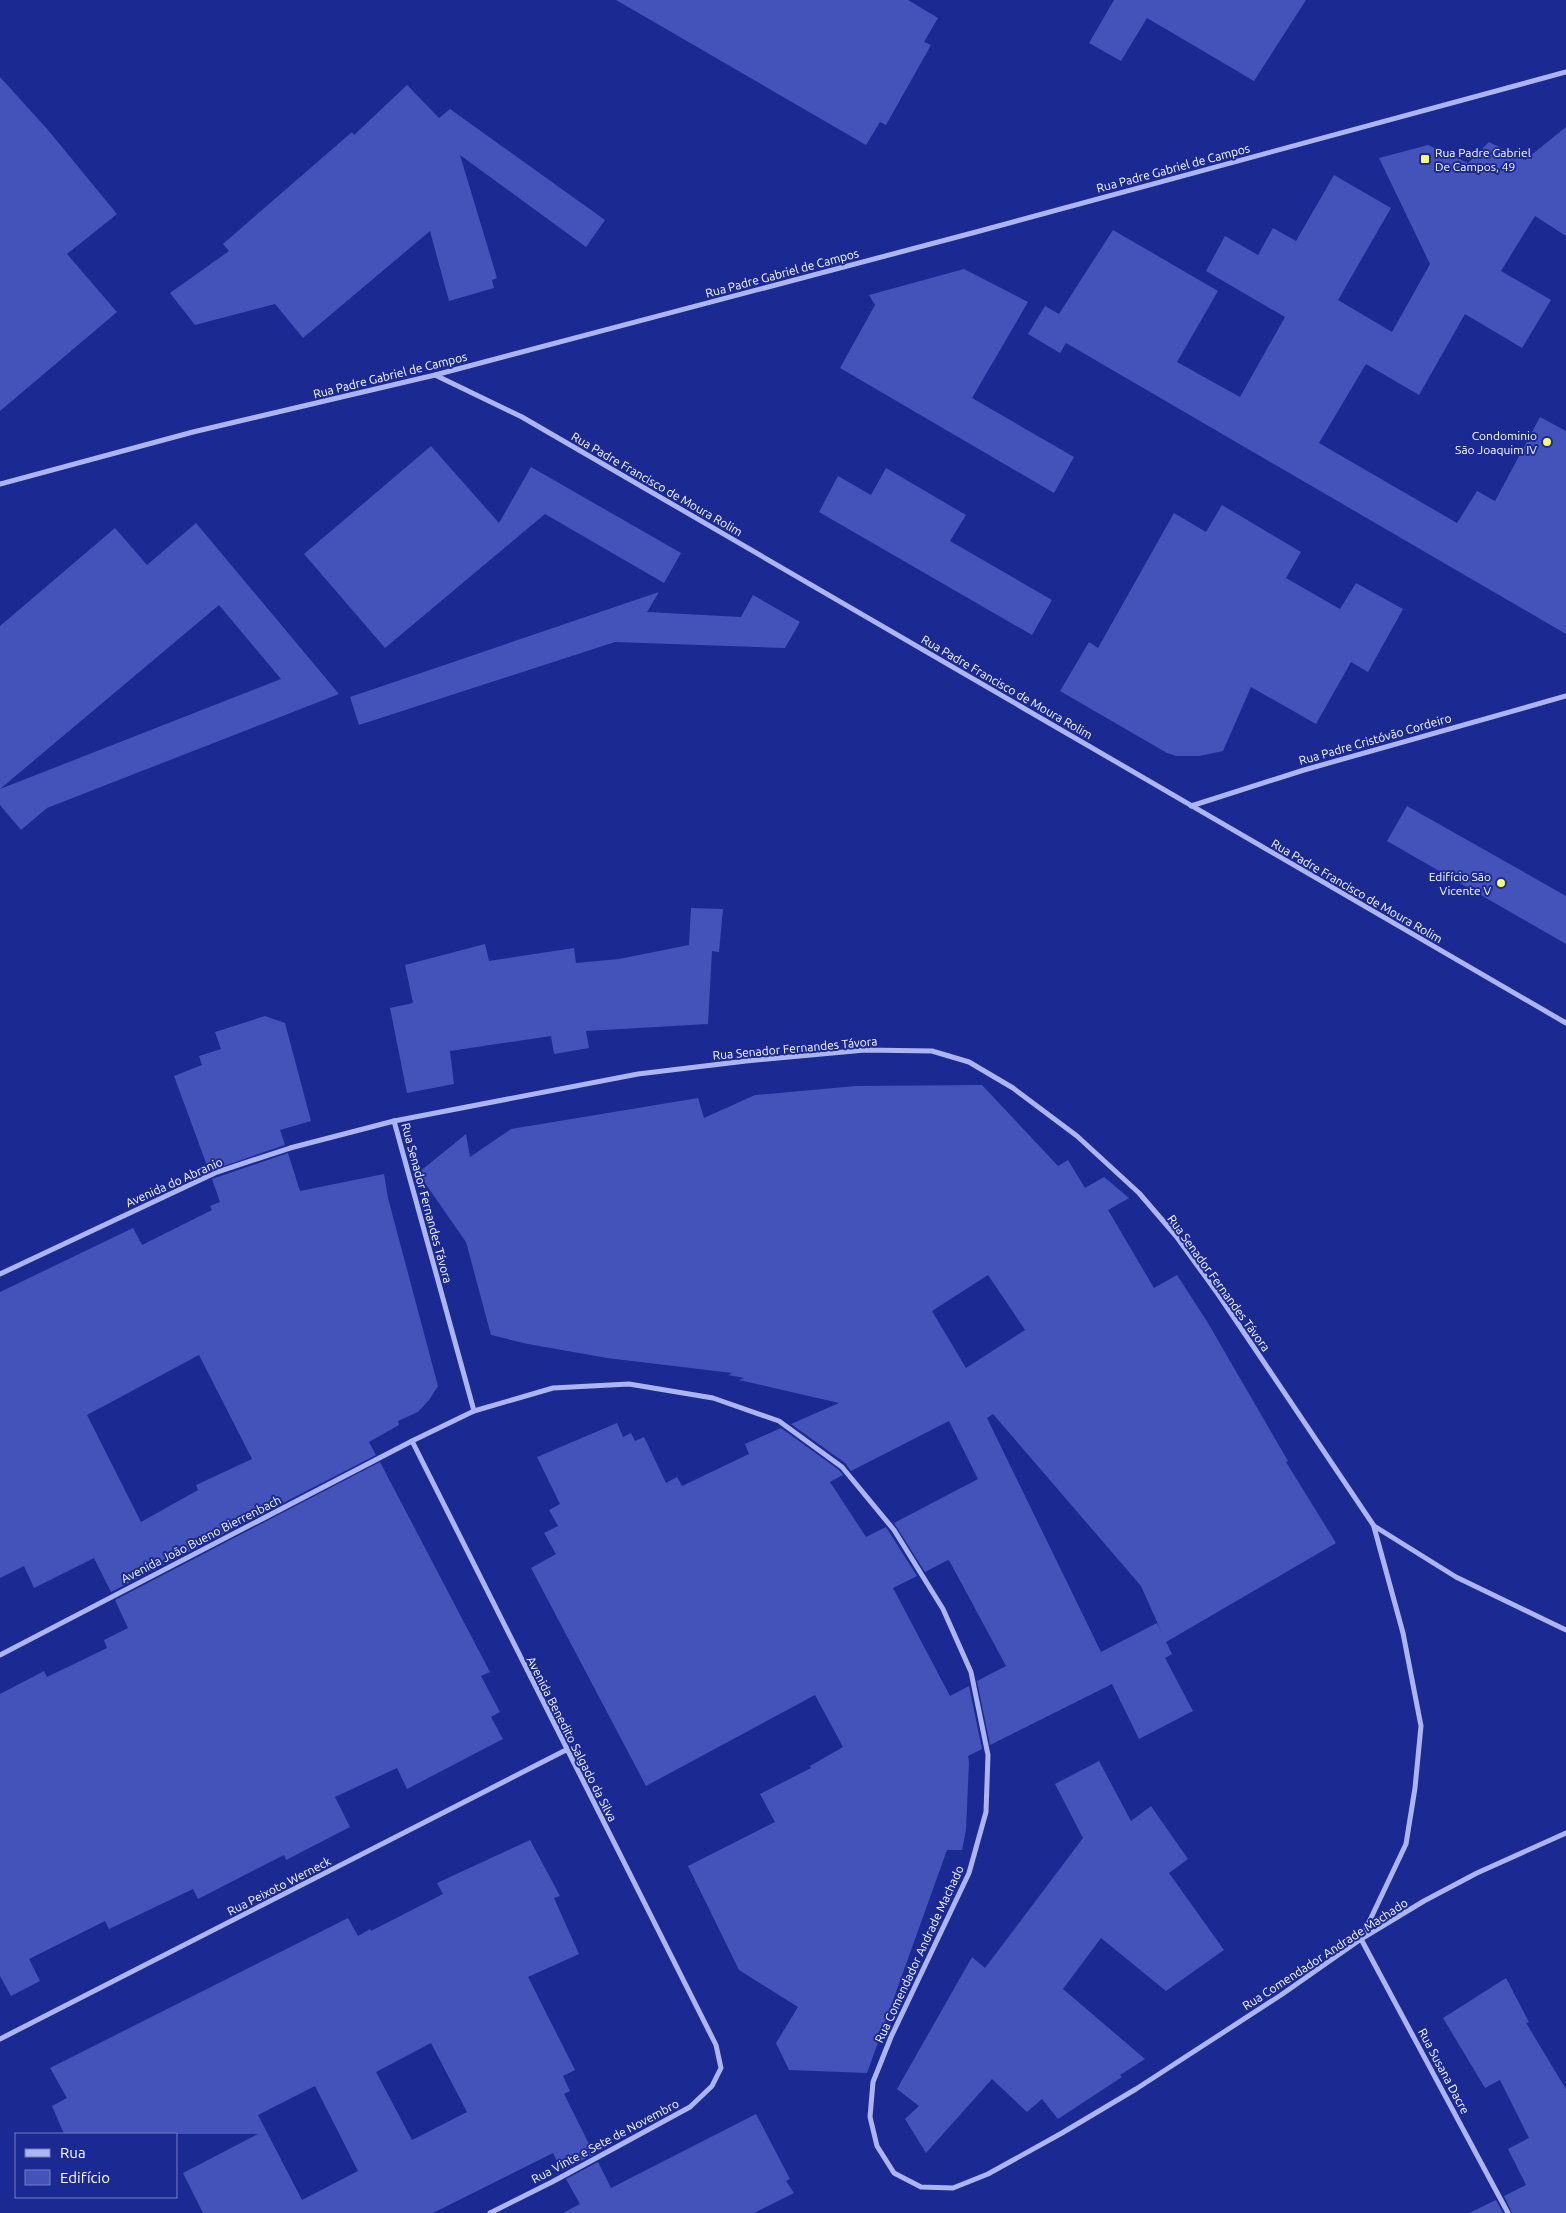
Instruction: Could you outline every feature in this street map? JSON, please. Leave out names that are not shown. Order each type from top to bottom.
[{"type":"street","name":"Rua Padre Gabriel de Campos","points":[[0,484],[193,432],[435,375],[976,232],[1566,72]]},
{"type":"street","name":"Rua Padre Francisco de Moura Rolim","points":[[435,375],[522,417],[1566,1023]]},
{"type":"street","name":"Rua Padre Cristóvão Cordeiro","points":[[1191,806],[1304,770],[1566,696]]},
{"type":"street","name":"Rua Senador Fernandes Távora","points":[[474,1411],[394,1121],[638,1074],[746,1061],[865,1050],[932,1052],[969,1062],[1013,1088],[1077,1136],[1139,1193],[1176,1236],[1218,1294],[1374,1526],[1403,1633],[1421,1726],[1415,1788],[1406,1844],[1361,1939]]},
{"type":"street","name":"Avenida do Abranio","points":[[0,1274],[217,1172],[290,1148],[394,1121]]},
{"type":"street","name":"Rua Comendador Andrade Machado","points":[[412,1441],[474,1411],[553,1388],[629,1384],[713,1398],[779,1421],[842,1467],[894,1530],[943,1609],[971,1672],[988,1755],[986,1812],[969,1873],[891,2037],[873,2082],[870,2117],[877,2146],[894,2172],[921,2187],[952,2188],[988,2174],[1136,2089],[1281,1996],[1361,1939],[1477,1872],[1566,1834]]},
{"type":"street","name":"Avenida João Bueno Bierrenbach","points":[[0,1654],[412,1441]]},
{"type":"street","name":"Avenida Benedito Salgado da Silva","points":[[412,1441],[716,2046]]},
{"type":"street","name":"Rua Senador Fernandes Távora","points":[[1374,1526],[1456,1577],[1566,1630]]},
{"type":"street","name":"Rua Peixoto Werneck","points":[[0,2039],[566,1750]]},
{"type":"street","name":"Rua Susana Dacre","points":[[1361,1939],[1508,2213]]},
{"type":"street","name":"Rua Vinte e Sete de Novembro","points":[[490,2213],[552,2182],[690,2107],[712,2086],[721,2068],[716,2046]]},
{"type":"building","points":[[616,0],[908,0],[938,18],[924,42],[931,45],[886,125],[880,122],[866,145]]},
{"type":"building","points":[[1114,0],[1306,0],[1254,81],[1147,18],[1121,61],[1089,43]]},
{"type":"building","points":[[0,77],[48,130],[117,214],[67,254],[117,312],[0,411]]},
{"type":"building","points":[[407,85],[439,118],[450,109],[605,220],[586,247],[460,155],[497,278],[492,280],[494,288],[449,301],[430,231],[303,338],[275,304],[195,325],[170,293],[229,251],[223,244],[352,132],[354,135]]},
{"type":"building","points":[[1566,127],[1566,236],[1535,216],[1501,271],[1551,300],[1522,348],[1465,314],[1419,395],[1366,364],[1319,443],[1457,523],[1477,491],[1495,501],[1540,417],[1566,431],[1566,634],[1066,343],[1060,353],[1028,334],[1045,306],[1059,314],[1113,230],[1218,291],[1177,362],[1240,397],[1285,317],[1206,271],[1225,236],[1258,255],[1273,228],[1296,241],[1334,175],[1391,208],[1338,300],[1392,332],[1430,264],[1379,158],[1428,145],[1468,163],[1489,142],[1525,160]]},
{"type":"building","points":[[964,269],[1028,302],[972,398],[1074,457],[1054,493],[840,368],[875,305],[869,295]]},
{"type":"building","points":[[431,446],[499,523],[531,467],[681,553],[664,583],[545,514],[385,648],[304,554]]},
{"type":"building","points":[[886,468],[966,515],[950,541],[1052,600],[1032,635],[819,512],[838,476],[871,495]]},
{"type":"building","points":[[1222,505],[1301,552],[1286,578],[1340,609],[1356,583],[1403,609],[1368,672],[1351,662],[1316,724],[1251,687],[1223,751],[1199,756],[1176,756],[1167,753],[1060,691],[1089,642],[1098,648],[1174,513],[1206,532]]},
{"type":"building","points":[[196,523],[339,694],[47,808],[21,830],[0,805],[0,626],[115,528],[147,565]],"holes":[[[219,605],[281,679],[0,789]]]},
{"type":"building","points":[[659,592],[647,612],[741,617],[753,595],[800,622],[785,648],[615,642],[359,725],[350,697]]},
{"type":"building","name":"Edifício São Vicente V","points":[[1407,806],[1566,896],[1566,944],[1387,841]]},
{"type":"building","points":[[691,908],[723,909],[719,952],[712,951],[708,1024],[586,1031],[589,1048],[554,1054],[551,1036],[450,1051],[454,1084],[407,1093],[390,1008],[413,1003],[405,965],[485,944],[489,961],[574,948],[576,963],[619,959],[689,945]]},
{"type":"building","points":[[265,1016],[285,1023],[311,1121],[280,1130],[285,1145],[209,1171],[174,1076],[202,1065],[199,1056],[221,1049],[215,1032]]},
{"type":"building","points":[[982,1085],[1058,1166],[1068,1160],[1085,1188],[1104,1177],[1129,1198],[1108,1210],[1154,1288],[1177,1275],[1208,1323],[1288,1461],[1286,1462],[1336,1543],[1166,1642],[1172,1654],[1165,1658],[1193,1711],[1139,1739],[1112,1684],[990,1745],[977,1681],[1006,1666],[950,1562],[948,1560],[925,1572],[894,1523],[978,1479],[949,1421],[851,1471],[845,1463],[791,1424],[839,1403],[739,1380],[744,1378],[728,1375],[732,1373],[607,1358],[528,1344],[491,1335],[466,1242],[418,1173],[466,1134],[470,1157],[511,1129],[698,1098],[704,1118],[755,1095],[856,1086]],"holes":[[[988,1275],[1025,1330],[966,1368],[932,1311]],[[993,1414],[1141,1586],[1162,1633],[1157,1623],[1101,1652],[987,1418]]]},
{"type":"building","points":[[288,1153],[300,1191],[384,1174],[388,1198],[438,1386],[418,1412],[398,1421],[399,1425],[369,1442],[376,1455],[111,1592],[94,1558],[34,1588],[24,1566],[0,1578],[0,1292],[133,1228],[142,1245],[212,1210],[210,1206],[220,1202],[212,1179]],"holes":[[[199,1355],[252,1459],[196,1485],[198,1490],[141,1522],[87,1415]]]},
{"type":"building","points":[[617,1423],[623,1437],[631,1433],[635,1441],[644,1437],[666,1483],[677,1477],[682,1486],[749,1454],[745,1444],[781,1428],[839,1470],[843,1475],[830,1482],[866,1537],[886,1527],[917,1576],[893,1588],[950,1696],[969,1686],[982,1749],[968,1756],[966,1830],[962,1850],[947,1850],[867,2073],[789,2070],[776,2043],[798,2007],[739,1970],[688,1866],[775,1822],[760,1794],[811,1768],[810,1766],[843,1747],[815,1695],[646,1786],[531,1568],[556,1554],[544,1533],[558,1526],[549,1510],[560,1504],[537,1457]]},
{"type":"building","points":[[380,1462],[490,1672],[481,1676],[500,1712],[491,1717],[503,1739],[407,1789],[397,1768],[335,1797],[350,1827],[286,1860],[284,1855],[198,1899],[193,1889],[109,1929],[105,1921],[29,1959],[40,1981],[11,1996],[0,1976],[0,1694],[44,1671],[47,1677],[107,1648],[104,1640],[128,1628],[115,1600]]},
{"type":"building","points":[[1099,1761],[1131,1821],[1151,1806],[1188,1859],[1169,1873],[1224,1950],[1166,1991],[1101,1938],[1063,1989],[1145,2059],[1120,2075],[1122,2077],[1058,2119],[1042,2099],[1027,2112],[992,2079],[926,2153],[905,2119],[919,2106],[897,2089],[972,1957],[985,1968],[1083,1838],[1055,1784]]},
{"type":"building","points":[[530,1840],[560,1896],[554,1898],[579,1954],[528,1977],[575,2070],[563,2076],[570,2091],[564,2094],[594,2154],[562,2171],[553,2153],[433,2213],[203,2213],[183,2173],[258,2134],[64,2133],[52,2106],[67,2098],[50,2068],[348,1918],[358,1936],[443,1894],[437,1883]],"holes":[[[431,2043],[467,2112],[412,2140],[376,2072]],[[315,2086],[358,2171],[302,2200],[258,2115]]]},
{"type":"building","points":[[1506,1978],[1529,2022],[1526,2023],[1566,2089],[1566,2213],[1512,2213],[1504,2196],[1526,2185],[1508,2149],[1529,2138],[1500,2080],[1485,2088],[1443,2018]]},
{"type":"building","points":[[756,2114],[790,2179],[786,2181],[794,2193],[754,2213],[563,2213],[580,2204],[566,2179],[598,2162],[611,2188]]},
{"type":"building","points":[[1496,2200],[1503,2213],[1469,2213]]},
{"type":"place","name":"Rua Padre Gabriel De Campos, 49","points":[[1425,159]]},
{"type":"place","name":"Condominio São Joaquim IV","points":[[1547,442]]},
{"type":"place","name":"Edifício São Vicente V","points":[[1501,883]]}]
